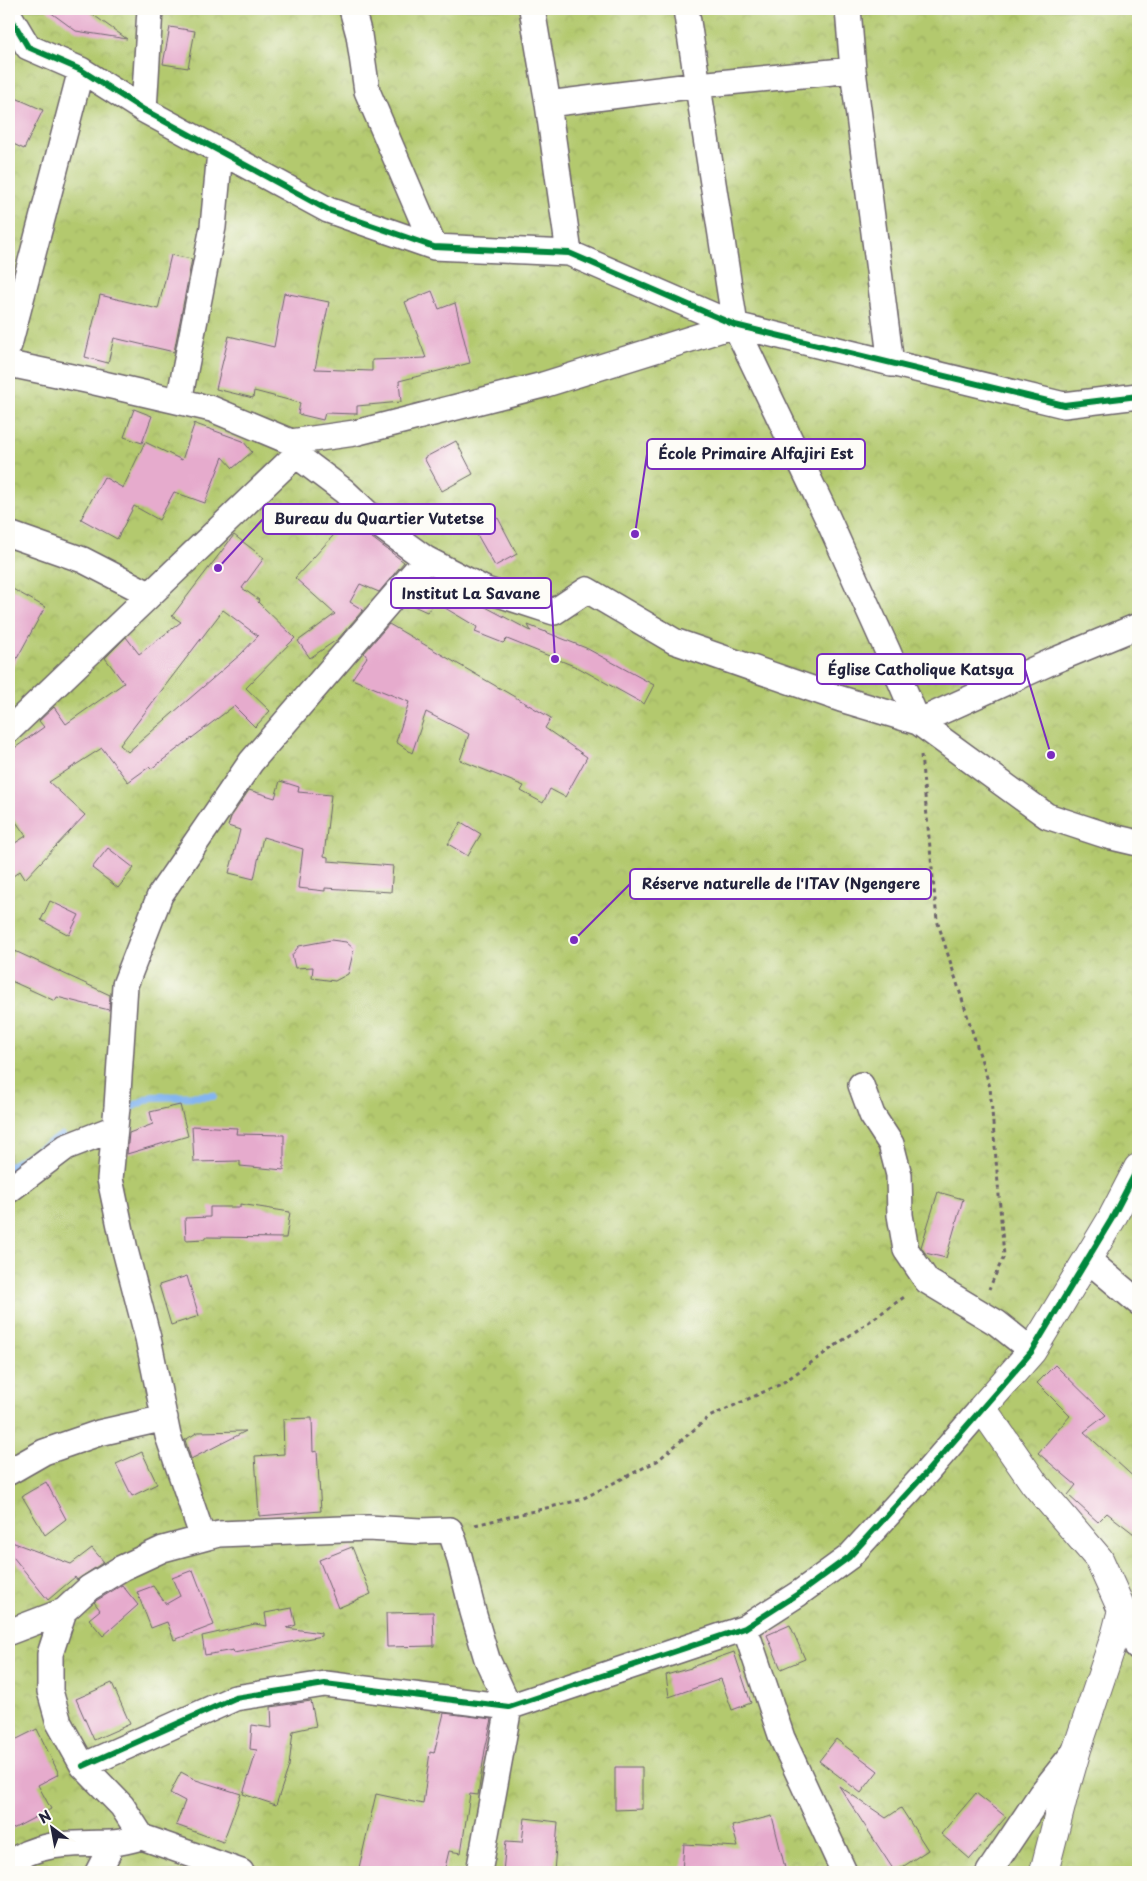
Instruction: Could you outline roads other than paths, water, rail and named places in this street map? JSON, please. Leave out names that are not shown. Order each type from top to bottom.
[{"type":"street","points":[[144,110],[150,9]]},
{"type":"street","points":[[352,9],[359,35],[367,91],[434,247]]},
{"type":"street","points":[[532,9],[570,253]]},
{"type":"street","points":[[686,9],[735,325],[827,517],[918,722]]},
{"type":"street","points":[[848,9],[853,70],[891,364]]},
{"type":"street","points":[[9,15],[18,45],[81,70],[144,110],[328,210],[434,247],[570,253],[735,325],[1064,405],[1138,396]]},
{"type":"street","points":[[9,345],[81,70]]},
{"type":"street","points":[[548,104],[698,85],[853,70]]},
{"type":"street","points":[[179,401],[212,227],[220,152]]},
{"type":"street","points":[[9,730],[150,594],[294,449],[543,385],[735,325]]},
{"type":"street","points":[[9,364],[212,409],[294,449],[382,526],[426,559],[486,590],[554,612],[587,590],[674,641],[841,699],[918,722],[1047,816],[1108,836],[1138,843]]},
{"type":"street","points":[[9,534],[83,560],[150,594]]},
{"type":"street","points":[[203,1538],[168,1436],[148,1338],[125,1250],[110,1179],[125,985],[160,895],[251,762],[426,559]]},
{"type":"street","points":[[918,722],[1053,661],[1138,626]]},
{"type":"street","points":[[861,1085],[872,1115],[891,1144],[899,1175],[900,1215],[906,1250],[927,1281],[997,1323],[1032,1351]]},
{"type":"street","points":[[9,1190],[66,1147],[115,1128]]},
{"type":"street","points":[[83,1766],[235,1698],[325,1684],[509,1706],[746,1628],[798,1594],[848,1557],[926,1473],[1032,1351],[1110,1220],[1138,1168]]},
{"type":"street","points":[[1086,1259],[1138,1302]]},
{"type":"street","points":[[982,1408],[1034,1482],[1099,1559],[1130,1611],[1138,1648]]},
{"type":"street","points":[[9,1472],[44,1452],[99,1433],[165,1418]]},
{"type":"street","points":[[9,1632],[64,1611],[89,1588],[122,1568],[163,1549],[219,1534],[368,1528],[420,1531],[450,1530],[460,1556],[473,1612],[487,1659],[509,1706],[479,1872]]},
{"type":"street","points":[[64,1611],[50,1654],[50,1691],[59,1723],[83,1766],[122,1806],[142,1838]]},
{"type":"street","points":[[1044,1872],[1077,1749],[1116,1633],[1130,1611]]},
{"type":"street","points":[[746,1628],[782,1738],[844,1872]]},
{"type":"street","points":[[989,1872],[1041,1794],[1077,1749]]},
{"type":"street","points":[[9,1864],[40,1849],[78,1843],[113,1843],[142,1838],[241,1872]]},
{"type":"street","points":[[98,1872],[113,1843]]},
{"type":"waterway","points":[[121,1112],[152,1097],[213,1096]]},
{"type":"waterway","points":[[9,1167],[62,1136]]},
{"type":"place","name":"École Primaire Alfajiri Est","points":[[635,534]]},
{"type":"place","name":"Bureau du Quartier Vutetse","points":[[218,568]]},
{"type":"place","name":"Institut La Savane","points":[[555,659]]},
{"type":"place","name":"Église Catholique Katsya","points":[[1051,755]]},
{"type":"place","name":"Réserve naturelle de l'ITAV (Ngengere","points":[[574,940]]}]
